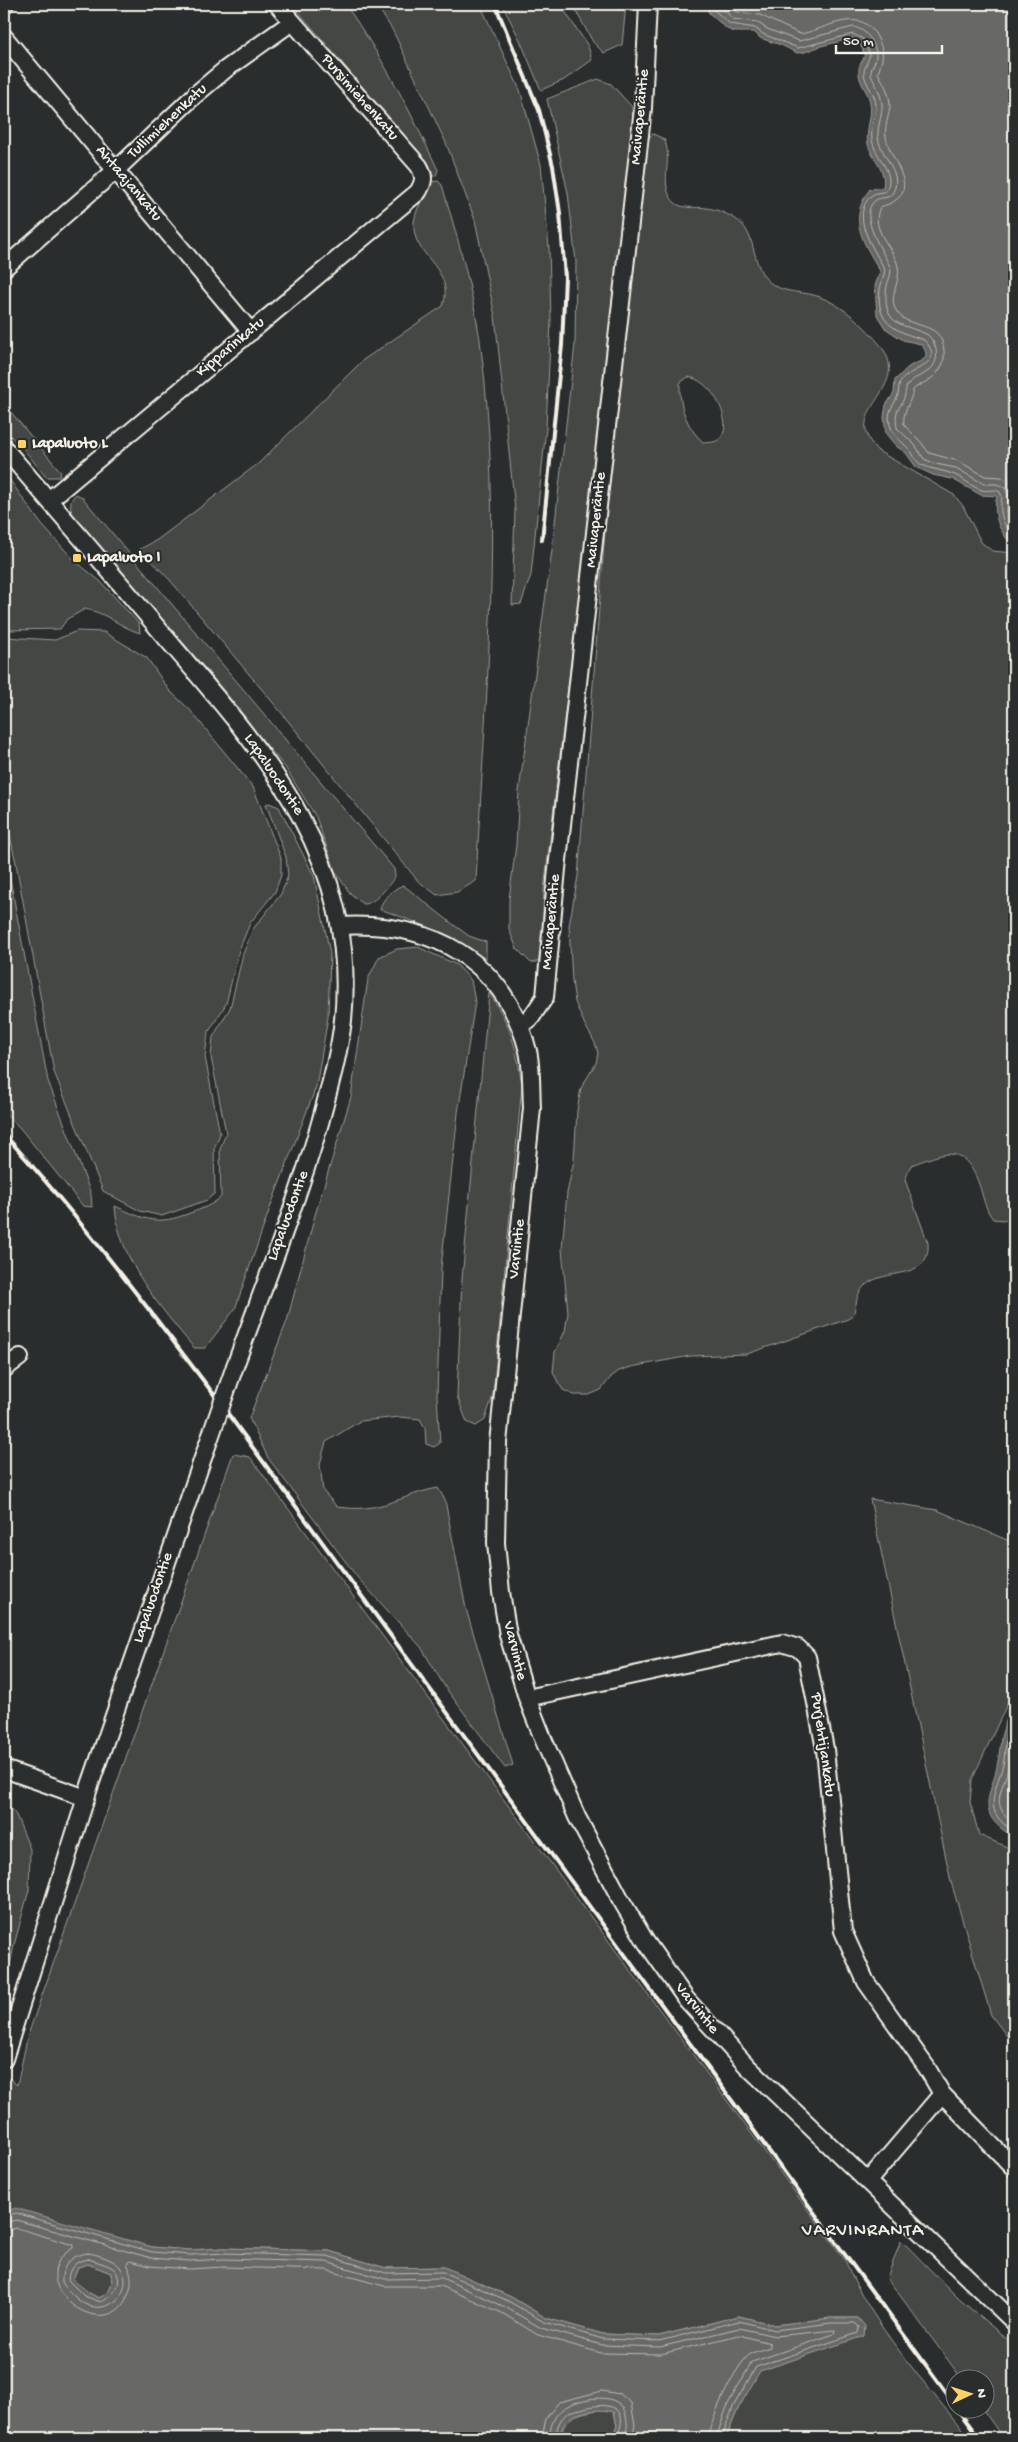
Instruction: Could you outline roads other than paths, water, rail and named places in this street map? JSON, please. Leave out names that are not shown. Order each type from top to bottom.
[{"type":"street","name":"Pursimiehenkatu","points":[[277,4],[424,173],[424,181],[418,192],[413,196]]},
{"type":"street","name":"Maivaperäntie","points":[[520,1025],[530,1019],[545,997],[643,108],[648,4]]},
{"type":"street","name":"Tullimiehenkatu","points":[[4,268],[116,170],[194,95],[226,69],[292,22]]},
{"type":"street","name":"Ahtaajankatu","points":[[4,37],[251,332]]},
{"type":"street","name":"Kipparinkatu","points":[[48,500],[413,196]]},
{"type":"street","name":"Lapaluodontie","points":[[4,448],[204,682],[263,755],[285,787],[304,821],[330,887],[340,926],[344,990],[343,1022],[327,1096],[310,1159],[235,1366],[86,1798],[4,2058]]},
{"type":"street","name":"Varvintie","points":[[340,926],[387,926],[421,934],[453,949],[472,961],[497,986],[520,1025],[529,1054],[532,1108],[498,1443],[496,1535],[501,1592],[508,1634],[527,1698],[562,1783],[596,1854],[636,1925],[668,1974],[723,2042],[1014,2322]]},
{"type":"street","points":[[4,1369],[20,1357]]},
{"type":"street","name":"Purjehtijankatu","points":[[527,1698],[782,1643],[791,1645],[803,1652],[809,1664],[822,1727],[843,1931],[866,1982],[927,2068],[942,2094],[1014,2168]]},
{"type":"street","points":[[4,1769],[86,1798]]},
{"type":"street","points":[[868,2181],[942,2094]]},
{"type":"water","points":[[705,4],[1014,4],[1014,546],[1004,535],[998,523],[995,510],[997,496],[981,495],[952,479],[933,475],[916,467],[906,453],[896,446],[886,434],[884,417],[886,405],[894,393],[895,380],[908,367],[924,359],[926,353],[921,344],[903,340],[885,328],[877,315],[875,286],[880,271],[863,240],[860,230],[859,210],[870,189],[883,187],[884,181],[867,139],[871,107],[859,73],[865,55],[859,42],[854,38],[797,53],[760,38],[754,32],[735,32],[727,29],[709,13]]},
{"type":"water","points":[[1014,1701],[1014,1837],[993,1820],[989,1812],[988,1803],[999,1758],[1002,1733]]},
{"type":"water","points":[[15,2208],[152,2247],[190,2250],[224,2248],[329,2251],[386,2268],[444,2267],[511,2297],[546,2318],[603,2334],[659,2336],[739,2316],[775,2325],[831,2318],[858,2318],[865,2326],[864,2336],[760,2371],[738,2409],[726,2438],[611,2438],[617,2426],[614,2412],[594,2410],[572,2416],[563,2426],[560,2438],[4,2438],[4,2213]],"holes":[[[88,2264],[111,2273],[112,2282],[110,2288],[99,2298],[87,2292],[73,2279],[78,2267]]]},
{"type":"railway","points":[[495,4],[539,110],[553,166],[560,213],[565,277],[562,345],[542,540]]},
{"type":"railway","points":[[4,1134],[85,1228],[212,1392],[946,2392]]},
{"type":"railway","points":[[966,2420],[979,2438]]},
{"type":"place","name":"Lapaluoto L","points":[[22,444]]},
{"type":"place","name":"Lapaluoto I","points":[[77,558]]},
{"type":"district","name":"VARVINRANTA","points":[[863,2231]]}]
